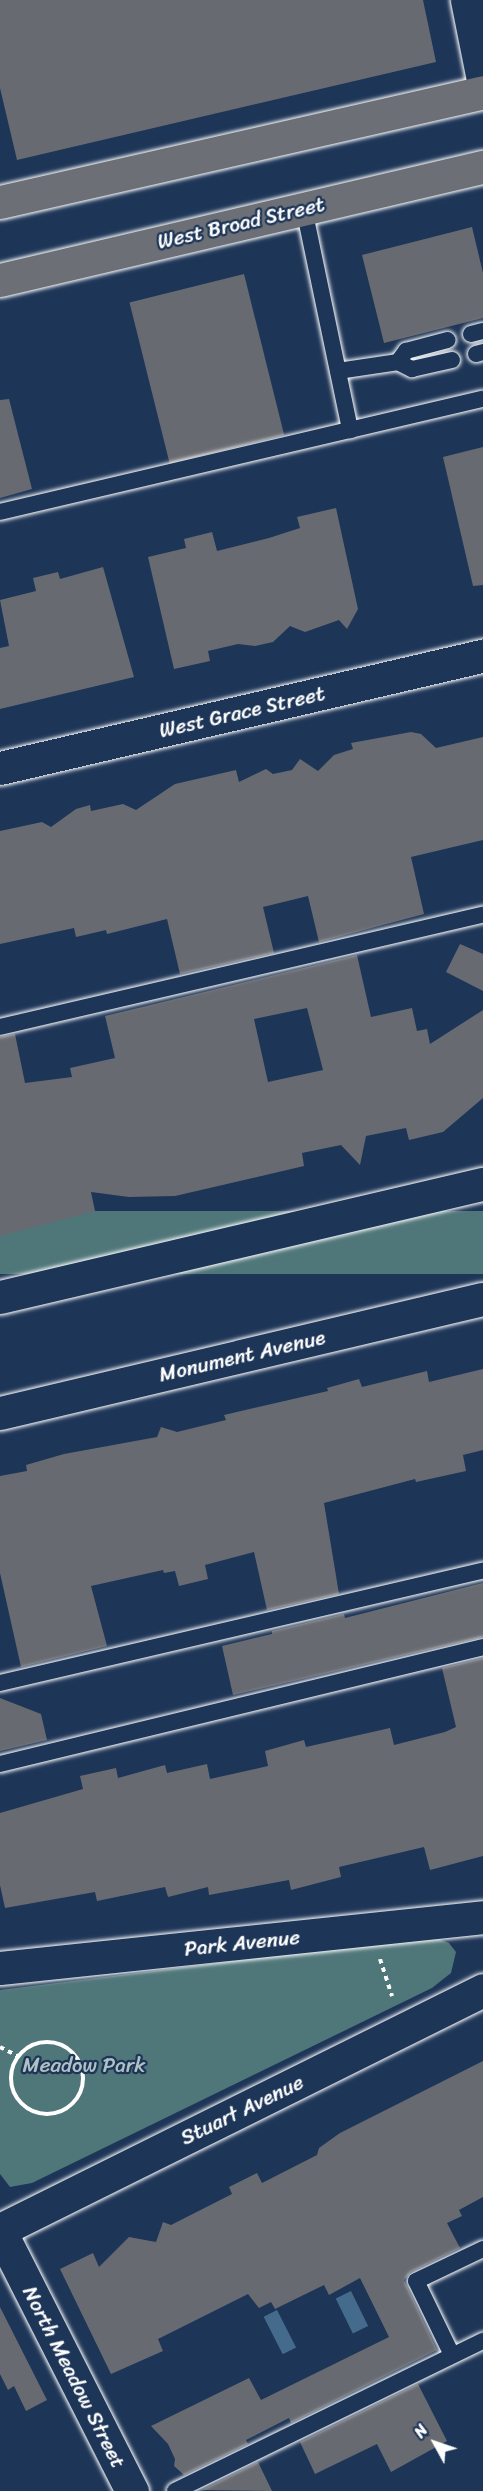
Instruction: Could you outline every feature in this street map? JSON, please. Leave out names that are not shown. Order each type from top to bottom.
[{"type":"main road","points":[[0,202],[483,92]]},
{"type":"main road","name":"West Broad Street","points":[[0,280],[483,167]]},
{"type":"street","points":[[474,14],[483,80]]},
{"type":"street","name":"West Grace Street","points":[[0,768],[483,656]]},
{"type":"street","points":[[0,1297],[483,1184]]},
{"type":"street","name":"Monument Avenue","points":[[0,1413],[483,1299]]},
{"type":"street","name":"Park Avenue","points":[[0,1968],[483,1917]]},
{"type":"street","name":"Stuart Avenue","points":[[0,2231],[483,1990]]},
{"type":"street","name":"North Meadow Street","points":[[0,2231],[132,2491]]},
{"type":"lane","points":[[304,209],[350,430]]},
{"type":"lane","points":[[398,362],[406,351],[448,340]]},
{"type":"lane","points":[[338,371],[398,362],[412,369],[452,360]]},
{"type":"lane","points":[[0,512],[483,399]]},
{"type":"lane","points":[[0,1027],[483,915]]},
{"type":"lane","points":[[0,1683],[483,1571]]},
{"type":"lane","points":[[0,1764],[483,1647]]},
{"type":"lane","points":[[452,2355],[416,2281],[483,2249]]},
{"type":"lane","points":[[175,2491],[483,2341]]},
{"type":"path","points":[[378,1953],[392,1996]]},
{"type":"path","points":[[38,2042],[62,2044],[71,2051],[78,2059],[84,2081],[75,2102],[55,2114],[42,2114],[20,2103],[10,2080],[18,2056],[38,2042]]},
{"type":"path","points":[[0,2047],[18,2056]]},
{"type":"green space","points":[[0,1211],[483,1211],[483,1274],[0,1274]]},
{"type":"green space","name":"Meadow Park","points":[[419,1938],[436,1938],[449,1943],[456,1952],[451,1973],[432,1988],[32,2183],[10,2187],[0,2174],[0,1990]]},
{"type":"water","points":[[351,2291],[368,2326],[353,2334],[336,2298]]},
{"type":"water","points":[[277,2310],[296,2347],[283,2354],[264,2317]]},
{"type":"building","points":[[0,0],[423,0],[436,62],[17,160],[0,88]]},
{"type":"building","points":[[472,227],[483,273],[483,318],[384,343],[362,255]]},
{"type":"building","points":[[244,274],[284,435],[170,464],[130,303]]},
{"type":"building","points":[[9,399],[32,489],[0,498],[0,400]]},
{"type":"building","points":[[483,447],[483,585],[473,586],[443,457]]},
{"type":"building","points":[[336,508],[358,609],[347,629],[339,620],[305,632],[290,626],[273,642],[255,646],[238,644],[208,651],[210,661],[174,669],[148,557],[186,548],[184,539],[212,532],[217,551],[269,538],[300,528],[297,517]]},
{"type":"building","points":[[103,567],[134,677],[0,709],[0,648],[9,646],[0,600],[36,591],[33,578],[58,572],[60,579]]},
{"type":"building","points":[[411,732],[421,734],[436,748],[483,737],[483,840],[411,857],[424,914],[319,942],[308,896],[263,907],[274,953],[180,974],[167,919],[107,934],[106,930],[76,937],[74,928],[0,944],[0,831],[42,822],[51,827],[76,809],[90,805],[91,811],[123,804],[136,810],[175,784],[236,770],[239,782],[266,769],[273,774],[292,770],[300,759],[318,771],[334,755],[353,749],[351,743]]},
{"type":"building","points":[[460,944],[483,954],[483,991],[446,972]]},
{"type":"building","points":[[357,955],[371,1017],[412,1008],[417,1031],[427,1029],[430,1044],[483,1010],[483,1098],[443,1132],[409,1140],[406,1128],[366,1136],[360,1165],[341,1145],[302,1153],[304,1166],[175,1196],[129,1197],[91,1192],[95,1211],[0,1236],[0,1037],[15,1034],[25,1083],[72,1077],[70,1068],[115,1058],[105,1016]],"holes":[[[307,1008],[323,1070],[268,1082],[254,1019]]]},
{"type":"building","points":[[483,1369],[483,1450],[463,1455],[466,1471],[416,1482],[415,1479],[324,1503],[339,1594],[267,1610],[254,1552],[205,1565],[208,1579],[179,1586],[175,1571],[164,1573],[163,1570],[91,1586],[107,1646],[21,1667],[0,1573],[0,1476],[27,1471],[26,1465],[64,1454],[157,1437],[161,1427],[177,1432],[226,1420],[224,1415],[328,1391],[327,1388],[359,1379],[362,1387],[427,1371],[429,1382]]},
{"type":"building","points":[[483,1583],[483,1637],[233,1695],[222,1646],[272,1634],[272,1631],[344,1614],[345,1618]]},
{"type":"building","points":[[483,1658],[483,1856],[430,1870],[424,1847],[339,1867],[341,1877],[291,1890],[289,1880],[209,1895],[208,1887],[168,1897],[165,1887],[97,1901],[95,1892],[5,1908],[0,1885],[0,1813],[83,1789],[80,1776],[116,1768],[118,1778],[165,1765],[167,1773],[207,1764],[210,1779],[268,1766],[265,1751],[304,1740],[306,1747],[390,1728],[394,1745],[445,1732],[456,1727],[442,1668]]},
{"type":"building","points":[[0,1698],[41,1714],[47,1740],[0,1751]]},
{"type":"building","points":[[483,2061],[483,2197],[459,2210],[462,2216],[447,2223],[460,2248],[411,2272],[404,2280],[437,2350],[291,2423],[289,2418],[246,2440],[248,2444],[184,2475],[174,2466],[175,2459],[168,2444],[151,2426],[249,2378],[261,2400],[389,2337],[360,2278],[329,2295],[324,2285],[275,2309],[271,2302],[259,2308],[248,2294],[158,2339],[163,2351],[111,2374],[60,2269],[93,2253],[99,2267],[129,2237],[156,2242],[163,2222],[171,2225],[232,2194],[229,2187],[257,2173],[262,2183],[317,2155],[319,2148],[340,2133]]},
{"type":"building","points":[[0,2307],[47,2400],[26,2411],[14,2386],[8,2390],[0,2374]]},
{"type":"building","points":[[418,2384],[447,2441],[391,2472],[377,2444],[315,2474],[300,2442]]},
{"type":"building","points":[[258,2462],[272,2491],[202,2490]]}]
